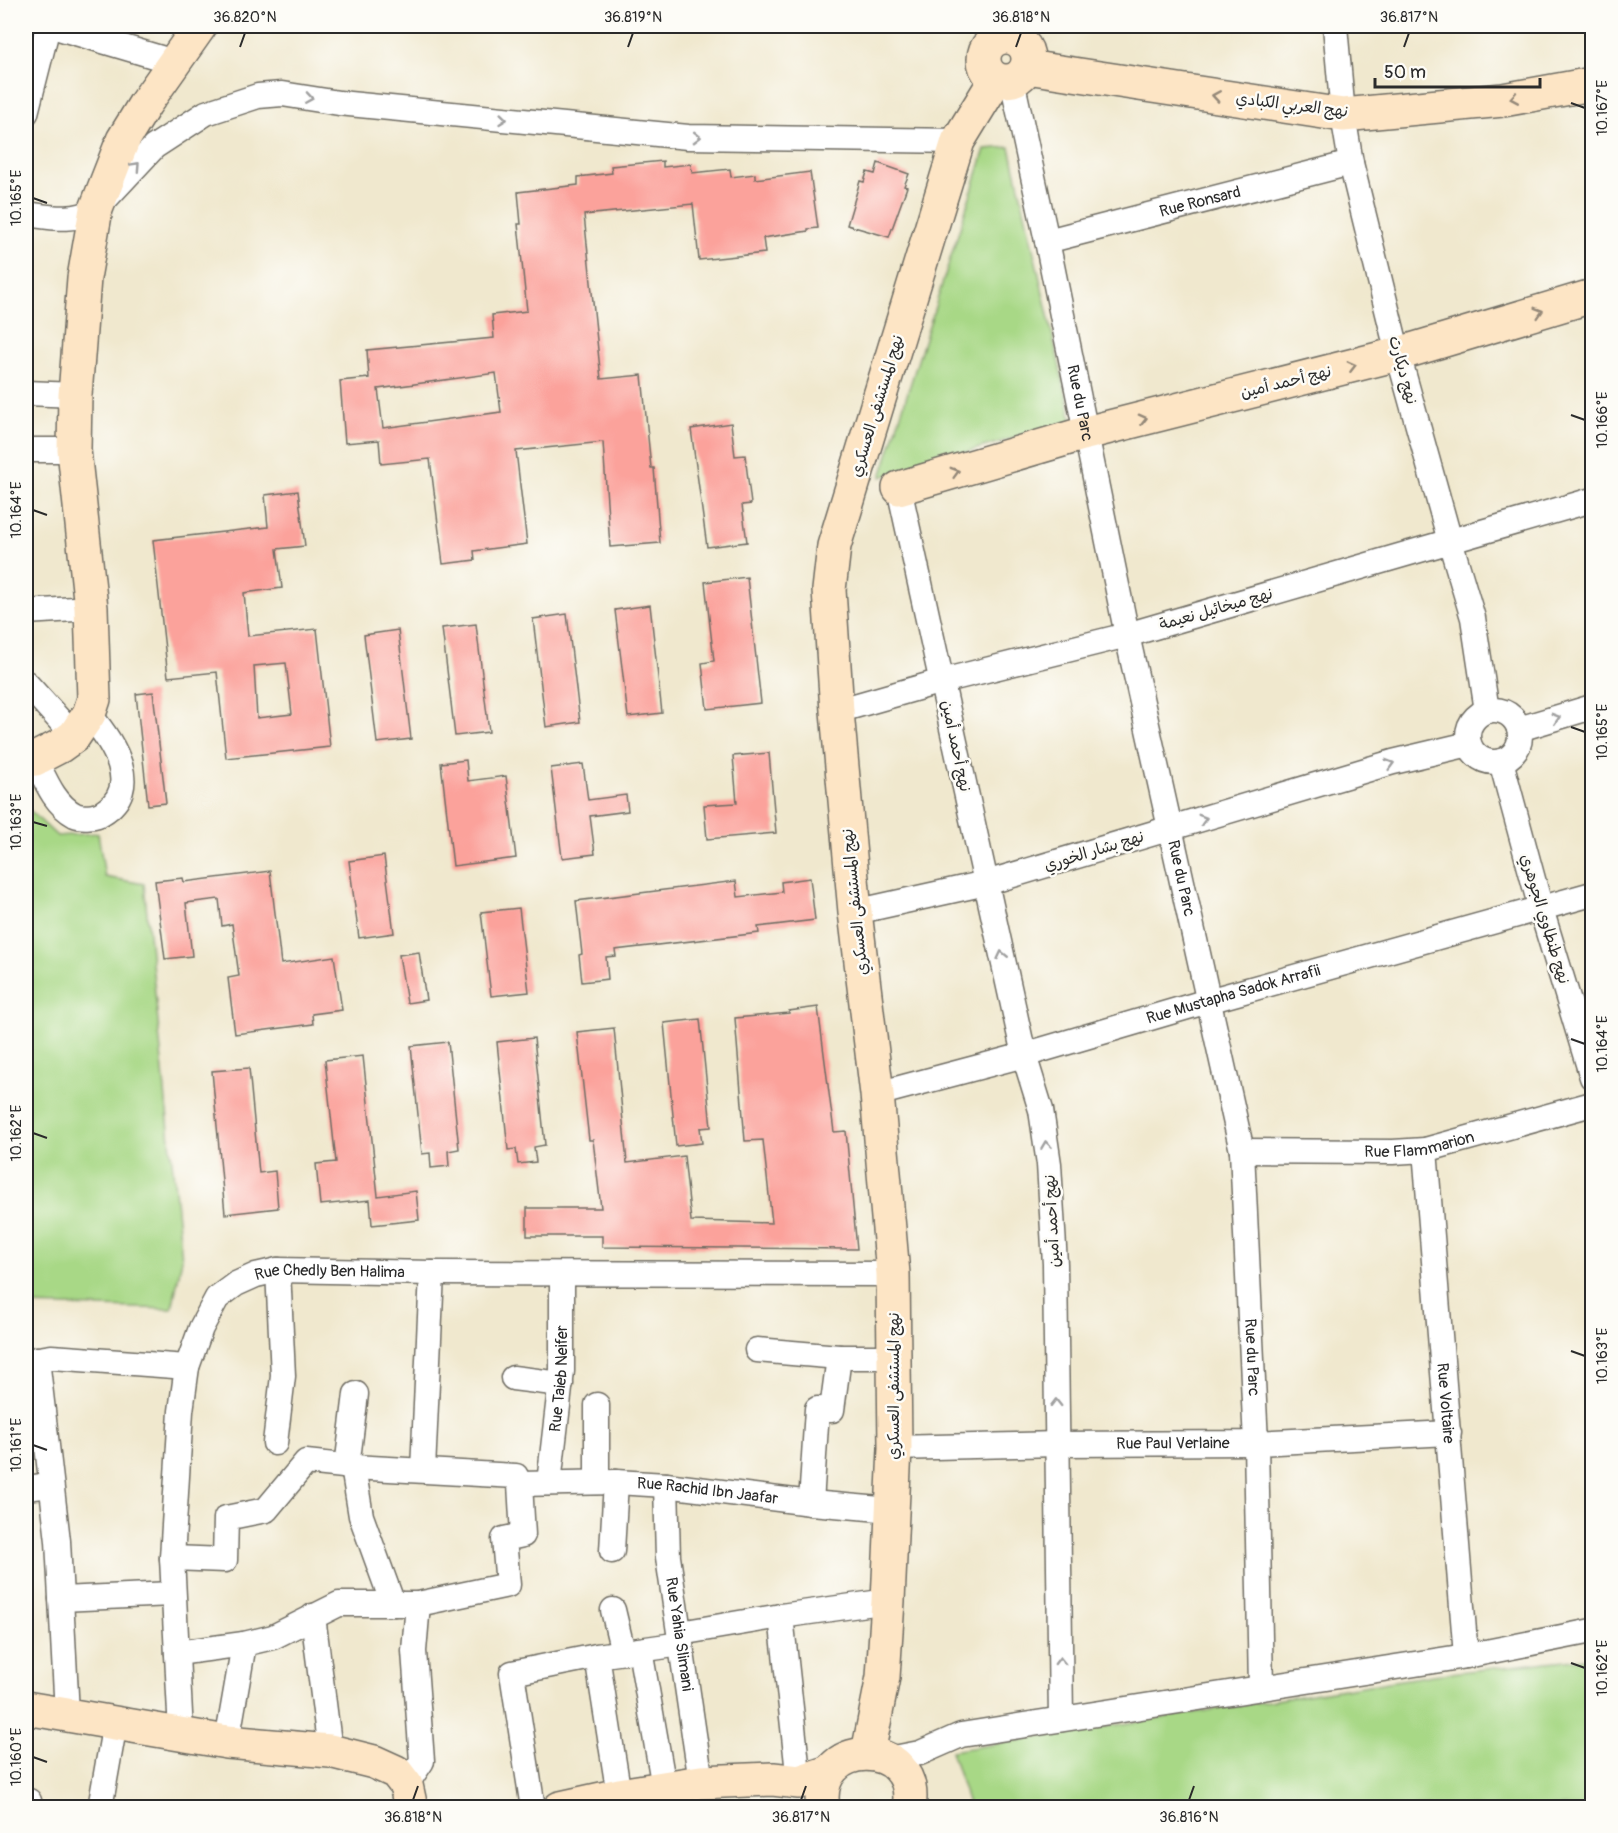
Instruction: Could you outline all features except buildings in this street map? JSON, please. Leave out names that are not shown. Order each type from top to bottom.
[{"type":"street","points":[[26,112],[50,26],[174,62]]},
{"type":"street","points":[[26,682],[82,725],[106,735],[117,755],[123,780],[119,796],[113,807],[97,816],[76,816],[61,804],[30,759],[60,746],[82,725],[94,699],[92,608],[74,450],[75,395],[84,278],[96,209],[123,140],[145,104],[200,26]]},
{"type":"street","name":"نهج ديكارت","points":[[1335,26],[1343,115],[1351,163],[1398,354],[1473,618],[1487,711]]},
{"type":"street","points":[[994,32],[1019,40],[1028,53],[1012,76]]},
{"type":"street","name":"نهج العربي الكبادي","points":[[1012,76],[1343,115],[1503,100],[1593,84]]},
{"type":"street","name":"نهج المستشفى العسكري","points":[[879,1756],[895,1448],[892,1274],[877,1094],[855,912],[829,590],[834,546],[957,141],[1012,76]]},
{"type":"street","name":"Rue du Parc","points":[[1012,76],[1127,635],[1242,1151],[1256,1443],[1261,1687]]},
{"type":"street","points":[[26,214],[77,218],[96,209],[154,147],[207,113],[258,96],[282,94],[339,103],[688,137],[957,141]]},
{"type":"street","name":"Rue Ronsard","points":[[1047,241],[1351,163]]},
{"type":"street","name":"نهج أحمد أمين","points":[[1060,1719],[1055,1264],[1049,1164],[1041,1110],[1024,1055],[899,488],[1086,433],[1398,354],[1593,296]]},
{"type":"street","points":[[26,393],[75,395]]},
{"type":"street","points":[[26,450],[74,450]]},
{"type":"street","name":"نهج ميخائيل نعيمة","points":[[837,711],[942,681],[1127,635],[1593,500]]},
{"type":"street","points":[[26,612],[92,608]]},
{"type":"street","points":[[1519,729],[1593,707]]},
{"type":"street","points":[[1497,710],[1507,713],[1519,729],[1520,739],[1516,748],[1510,756],[1501,761],[1491,762],[1481,758],[1469,744],[1468,733],[1472,723],[1487,711],[1497,710]]},
{"type":"street","name":"نهج بشار الخوري","points":[[855,912],[986,884],[1394,762],[1469,744]]},
{"type":"street","name":"نهج طنطاوي الجوهري","points":[[1501,761],[1541,909],[1593,1077]]},
{"type":"street","name":"Rue Mustapha Sadok Arrafii","points":[[877,1094],[1024,1055],[1208,1001],[1593,894]]},
{"type":"street","name":"Rue Flammarion","points":[[1242,1151],[1394,1152],[1425,1150],[1593,1104]]},
{"type":"street","name":"Rue Voltaire","points":[[1425,1150],[1466,1656]]},
{"type":"street","points":[[275,1443],[283,1376],[278,1270]]},
{"type":"street","name":"Rue Chedly Ben Halima","points":[[181,1732],[172,1594],[172,1558],[181,1411],[188,1367],[201,1328],[217,1298],[236,1284],[256,1275],[278,1270],[562,1274],[892,1274]]},
{"type":"street","points":[[423,1470],[432,1273]]},
{"type":"street","name":"Rue Taieb Neifer","points":[[549,1483],[561,1384],[562,1274]]},
{"type":"street","points":[[757,1350],[839,1357],[894,1358]]},
{"type":"street","points":[[811,1503],[817,1409],[832,1410],[839,1357]]},
{"type":"street","points":[[67,1714],[58,1541],[31,1360],[66,1358],[188,1367]]},
{"type":"street","points":[[513,1378],[561,1384]]},
{"type":"street","points":[[356,1394],[350,1467],[361,1516],[393,1604]]},
{"type":"street","points":[[597,1405],[612,1551]]},
{"type":"street","name":"Rue Paul Verlaine","points":[[895,1448],[1256,1443],[1449,1433]]},
{"type":"street","points":[[172,1558],[225,1560],[226,1518],[266,1510],[306,1462],[350,1467],[516,1476],[520,1484],[523,1535],[504,1539],[508,1585],[418,1604],[339,1604],[273,1637],[244,1644],[177,1653]]},
{"type":"street","name":"Rue Rachid Ibn Jaafar","points":[[520,1484],[606,1482],[666,1485],[811,1503],[892,1510]]},
{"type":"street","points":[[26,1488],[51,1485]]},
{"type":"street","name":"Rue Yahia Slimani","points":[[666,1485],[668,1557],[701,1782]]},
{"type":"street","points":[[62,1599],[172,1594]]},
{"type":"street","points":[[533,1808],[512,1673],[631,1651],[781,1616],[888,1601]]},
{"type":"street","points":[[408,1796],[422,1761],[414,1651],[418,1604]]},
{"type":"street","points":[[613,1610],[631,1651],[664,1787]]},
{"type":"street","points":[[313,1616],[330,1751]]},
{"type":"street","points":[[781,1616],[814,1777],[823,1788],[823,1808]]},
{"type":"street","points":[[560,1808],[619,1795],[701,1782],[814,1777],[854,1754],[879,1756],[920,1753],[961,1735],[1466,1656],[1593,1631]]},
{"type":"street","points":[[227,1742],[244,1644]]},
{"type":"street","points":[[597,1656],[619,1795]]},
{"type":"street","points":[[26,1708],[181,1732],[227,1742],[330,1751],[374,1761],[396,1772],[408,1796]]},
{"type":"street","points":[[100,1808],[115,1723]]},
{"type":"street","points":[[879,1756],[901,1769],[908,1782],[911,1797],[909,1808]]},
{"type":"street","points":[[26,1802],[29,1801],[31,1808]]},
{"type":"green space","points":[[1010,147],[1072,421],[881,477],[985,149]]},
{"type":"green space","points":[[26,807],[57,836],[98,833],[105,877],[144,884],[182,1259],[172,1309],[26,1305]]},
{"type":"green space","points":[[1592,1657],[1592,1807],[969,1807],[951,1751],[1433,1675]]}]
